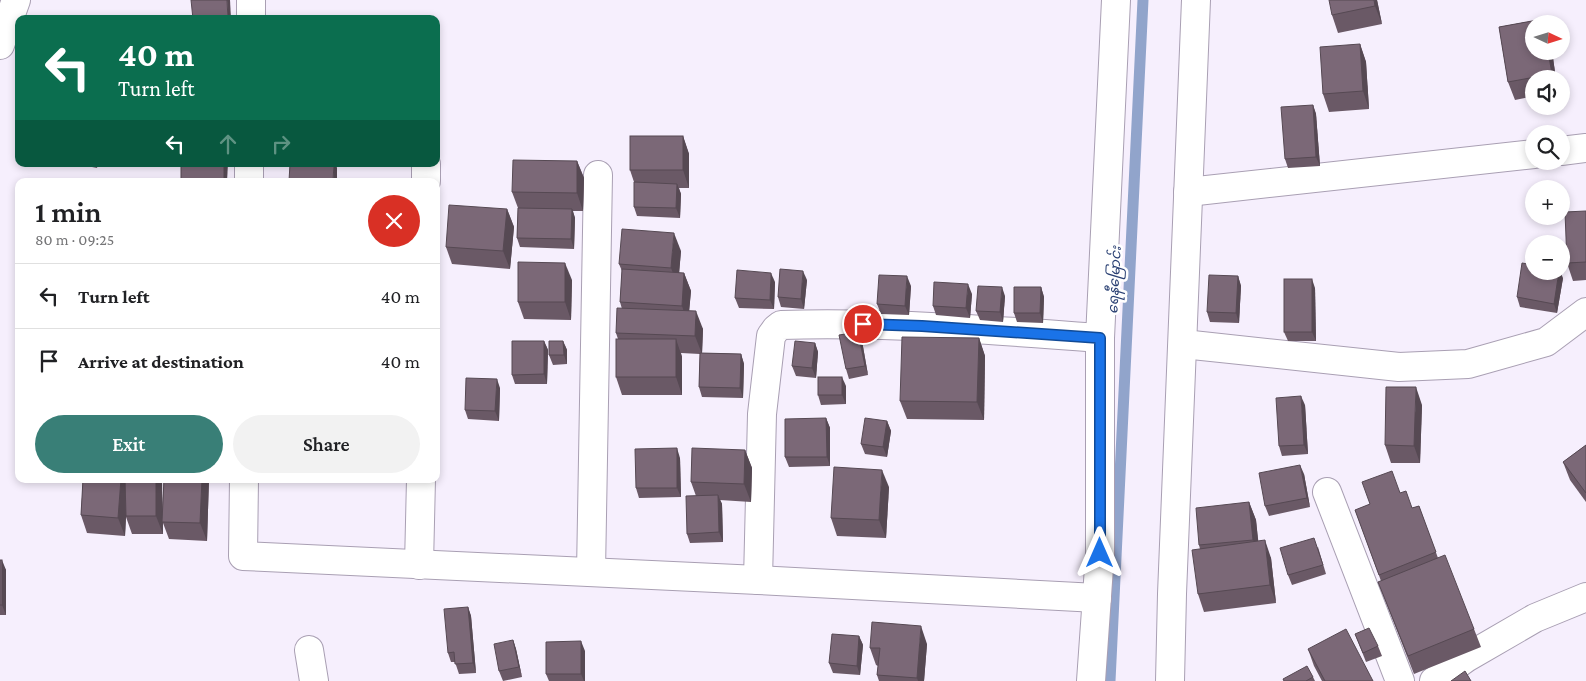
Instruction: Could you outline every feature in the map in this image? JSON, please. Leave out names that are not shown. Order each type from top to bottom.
[{"type":"street","points":[[0,45],[16,0]]},
{"type":"street","points":[[251,0],[251,15]]},
{"type":"street","points":[[1091,681],[1100,553],[1100,338],[1116,0]]},
{"type":"street","points":[[1170,681],[1196,0]]},
{"type":"street","points":[[1570,150],[1586,148]]},
{"type":"street","points":[[1188,192],[1525,155]]},
{"type":"street","points":[[591,572],[598,175]]},
{"type":"street","points":[[1183,344],[1399,367],[1468,364],[1546,342],[1586,312]]},
{"type":"street","points":[[758,580],[762,414],[771,336],[781,325],[844,323],[922,326],[1100,338]]},
{"type":"street","points":[[244,483],[243,556],[1098,598]]},
{"type":"street","points":[[419,565],[421,483]]},
{"type":"street","points":[[1327,492],[1400,681]]},
{"type":"street","points":[[1434,681],[1466,658],[1535,618],[1586,596]]},
{"type":"street","points":[[309,650],[314,681]]},
{"type":"building","points":[[191,0],[227,0],[228,15],[193,15]]},
{"type":"building","points":[[1329,0],[1374,0],[1375,6],[1332,15]]},
{"type":"building","points":[[1525,22],[1525,60],[1550,60],[1551,70],[1525,70],[1525,79],[1508,82],[1499,27]]},
{"type":"building","points":[[1360,44],[1363,91],[1323,94],[1320,47]]},
{"type":"building","points":[[1313,105],[1316,157],[1285,159],[1281,107]]},
{"type":"building","points":[[630,136],[683,136],[683,170],[630,170]]},
{"type":"building","points":[[513,160],[577,161],[577,193],[512,192]]},
{"type":"building","points":[[181,167],[224,167],[224,178],[181,178]]},
{"type":"building","points":[[290,167],[334,167],[333,178],[289,178]]},
{"type":"building","points":[[634,182],[677,184],[676,208],[634,207]]},
{"type":"building","points":[[449,205],[507,209],[503,251],[446,247]]},
{"type":"building","points":[[518,208],[572,209],[571,239],[517,238]]},
{"type":"building","points":[[1586,211],[1586,262],[1570,263],[1570,235],[1566,235],[1566,225],[1570,225],[1570,212]]},
{"type":"building","points":[[622,229],[674,233],[671,268],[619,264]]},
{"type":"building","points":[[518,262],[565,263],[565,302],[518,302]]},
{"type":"building","points":[[1522,263],[1525,264],[1525,280],[1558,280],[1554,304],[1517,297]]},
{"type":"building","points":[[622,269],[684,273],[682,306],[620,302]]},
{"type":"building","points":[[780,269],[803,271],[801,299],[778,297]]},
{"type":"building","points":[[737,270],[771,273],[770,300],[735,298]]},
{"type":"building","points":[[879,275],[907,276],[905,306],[877,304]]},
{"type":"building","points":[[1209,275],[1238,276],[1236,313],[1207,312]]},
{"type":"building","points":[[1284,279],[1312,279],[1312,332],[1284,332]]},
{"type":"building","points":[[934,282],[968,284],[966,308],[933,306]]},
{"type":"building","points":[[978,286],[1002,287],[1000,312],[976,311]]},
{"type":"building","points":[[1014,287],[1041,287],[1040,313],[1014,313]]},
{"type":"building","points":[[617,308],[696,311],[695,336],[616,333]]},
{"type":"building","points":[[858,332],[865,366],[846,369],[839,335]]},
{"type":"building","points":[[902,337],[979,338],[977,402],[900,401]]},
{"type":"building","points":[[616,339],[676,339],[676,377],[616,377]]},
{"type":"building","points":[[512,341],[544,341],[544,374],[512,375]]},
{"type":"building","points":[[549,341],[563,341],[564,355],[549,355]]},
{"type":"building","points":[[795,341],[815,343],[812,368],[792,366]]},
{"type":"building","points":[[700,353],[741,354],[740,388],[699,387]]},
{"type":"building","points":[[818,377],[842,377],[842,395],[818,395]]},
{"type":"building","points":[[466,378],[497,379],[495,411],[465,410]]},
{"type":"building","points":[[1386,387],[1416,387],[1414,446],[1385,445]]},
{"type":"building","points":[[1301,396],[1304,445],[1279,446],[1276,398]]},
{"type":"building","points":[[826,418],[827,457],[785,457],[785,419]]},
{"type":"building","points":[[865,418],[887,421],[883,447],[861,444]]},
{"type":"building","points":[[1586,445],[1586,493],[1563,462]]},
{"type":"building","points":[[677,448],[677,488],[636,488],[635,449]]},
{"type":"building","points":[[692,448],[745,450],[744,484],[691,482]]},
{"type":"building","points":[[1300,465],[1307,498],[1265,506],[1259,473]]},
{"type":"building","points":[[834,467],[882,470],[879,520],[831,518]]},
{"type":"building","points":[[1392,471],[1400,493],[1406,491],[1412,508],[1419,506],[1436,552],[1379,575],[1355,510],[1370,504],[1362,482]]},
{"type":"building","points":[[83,483],[121,483],[118,518],[81,515]]},
{"type":"building","points":[[125,483],[156,483],[156,516],[126,516]]},
{"type":"building","points":[[164,483],[202,483],[200,523],[162,522]]},
{"type":"building","points":[[718,495],[719,532],[687,534],[686,496]]},
{"type":"building","points":[[1249,502],[1253,540],[1199,545],[1196,508]]},
{"type":"building","points":[[1314,538],[1323,565],[1288,575],[1280,548]]},
{"type":"building","points":[[1265,540],[1270,585],[1198,594],[1192,550]]},
{"type":"building","points":[[1445,555],[1474,629],[1408,656],[1378,582]]},
{"type":"building","points":[[0,560],[2,560],[2,605],[0,605]]},
{"type":"building","points":[[468,607],[473,663],[455,664],[454,652],[448,653],[444,609]]},
{"type":"building","points":[[872,622],[921,626],[917,678],[877,675],[880,648],[870,648]]},
{"type":"building","points":[[1369,628],[1378,646],[1363,653],[1355,634]]},
{"type":"building","points":[[1346,629],[1373,681],[1325,681],[1308,649]]},
{"type":"building","points":[[832,634],[859,636],[857,666],[829,663]]},
{"type":"building","points":[[513,640],[519,667],[499,671],[494,644]]},
{"type":"building","points":[[581,641],[581,674],[546,674],[546,642]]},
{"type":"building","points":[[1307,666],[1313,677],[1306,681],[1284,681],[1283,679]]},
{"type":"building","points":[[1465,671],[1471,681],[1451,681]]},
{"type":"waterway","name":"ရေနီမြောင်း","points":[[1110,681],[1143,0]]},
{"type":"route","points":[[863,324],[1100,338],[1100,553]]}]
